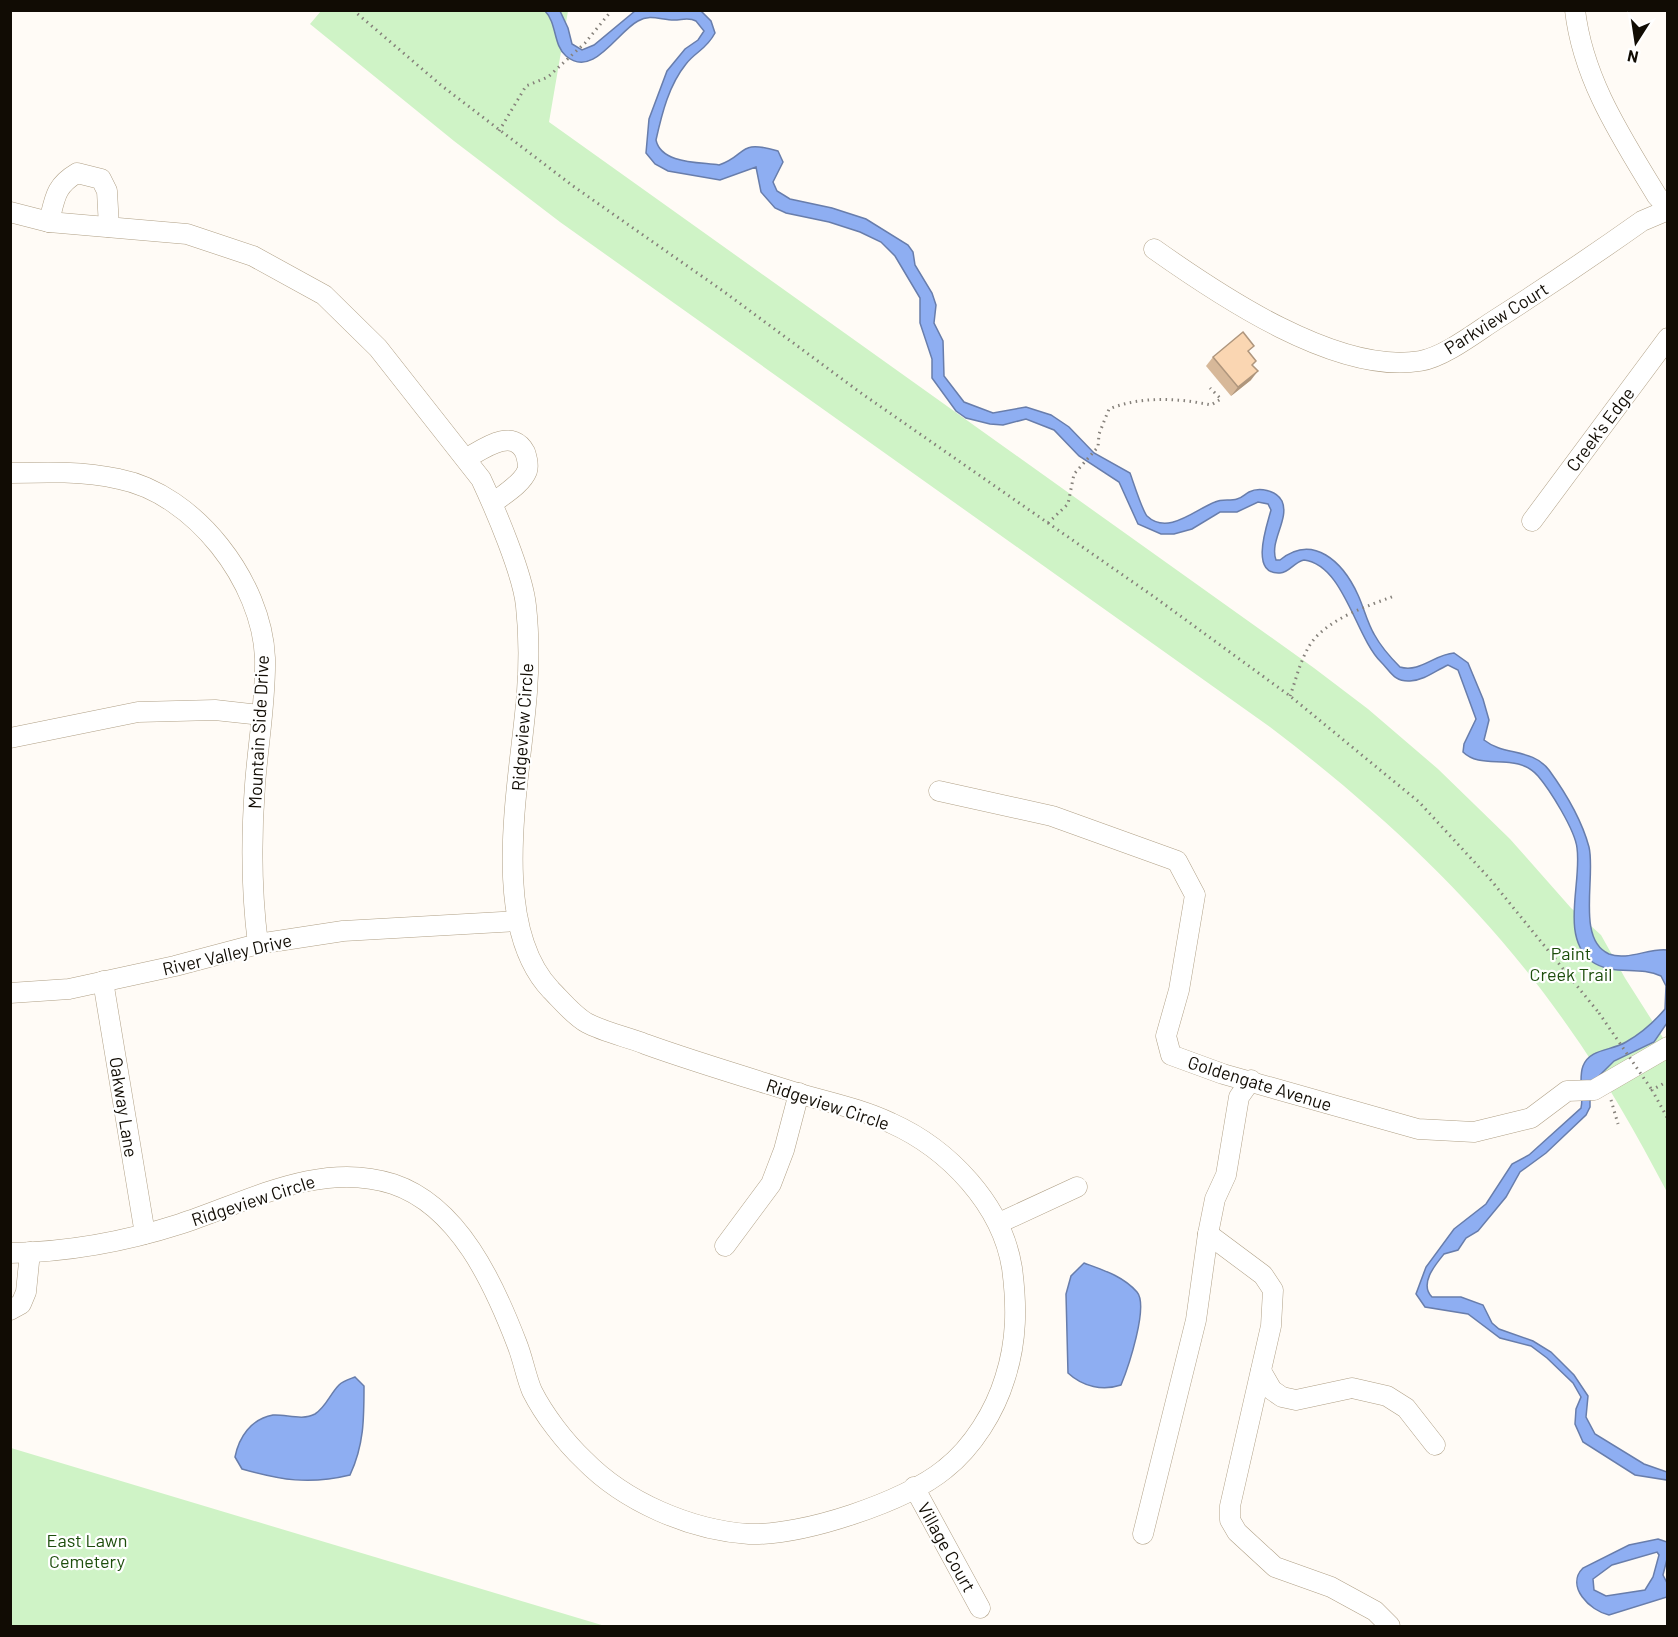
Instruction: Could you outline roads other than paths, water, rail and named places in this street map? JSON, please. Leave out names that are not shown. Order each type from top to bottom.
[{"type":"street","points":[[1575,10],[1584,47],[1604,107],[1657,196],[1668,209]]},
{"type":"street","points":[[49,222],[56,194],[63,181],[77,173],[102,179],[107,191],[109,227]]},
{"type":"street","name":"Parkview Court","points":[[1154,249],[1237,304],[1288,332],[1379,362],[1422,361],[1460,343],[1642,221],[1668,209]]},
{"type":"street","name":"Ridgeview Circle","points":[[10,212],[49,222],[187,234],[253,256],[324,295],[378,348],[467,458],[493,503],[526,599],[528,687],[519,760],[512,884],[517,921],[528,958],[540,977],[585,1022],[688,1059],[892,1123],[939,1152],[976,1190],[999,1223],[1009,1248],[1016,1295],[1016,1332],[1004,1382],[976,1437],[943,1472],[887,1502],[827,1523],[793,1531],[749,1534],[684,1519],[651,1508],[619,1490],[581,1458],[532,1391],[517,1343],[483,1269],[461,1233],[439,1212],[399,1186],[358,1176],[322,1177],[145,1234],[20,1253],[26,1292],[21,1304],[10,1310]]},
{"type":"street","name":"Creek's Edge","points":[[1532,521],[1668,338]]},
{"type":"street","points":[[467,458],[497,441],[512,441],[522,448],[528,459],[527,471],[518,483],[493,503]]},
{"type":"street","name":"Mountain Side Drive","points":[[10,473],[89,474],[121,479],[156,491],[217,540],[253,602],[265,657],[251,858],[258,944]]},
{"type":"street","points":[[10,738],[138,712],[215,710],[261,715]]},
{"type":"street","name":"Goldengate Avenue","points":[[939,791],[1052,816],[1177,861],[1195,895],[1179,990],[1166,1036],[1171,1055],[1418,1129],[1474,1132],[1531,1118],[1567,1091],[1594,1090],[1668,1047]]},
{"type":"street","name":"River Valley Drive","points":[[10,993],[69,989],[194,962],[258,944],[384,927],[517,921]]},
{"type":"street","name":"Oakway Lane","points":[[103,981],[145,1234]]},
{"type":"street","points":[[1143,1534],[1196,1320],[1208,1234],[1215,1199],[1226,1175],[1239,1097],[1251,1080]]},
{"type":"street","points":[[725,1246],[771,1184],[784,1150],[799,1093]]},
{"type":"street","points":[[999,1223],[1077,1187]]},
{"type":"street","points":[[1208,1234],[1263,1275],[1273,1290],[1271,1326],[1230,1506],[1230,1520],[1237,1532],[1275,1567],[1331,1587],[1375,1611],[1390,1626]]},
{"type":"street","points":[[1261,1371],[1272,1390],[1282,1397],[1296,1400],[1352,1388],[1387,1396],[1406,1408],[1435,1445]]},
{"type":"street","name":"Village Court","points":[[914,1487],[981,1608]]},
{"type":"water","points":[[545,11],[560,11],[572,44],[582,50],[594,45],[635,11],[701,11],[711,21],[715,33],[686,64],[671,90],[656,140],[659,148],[665,154],[682,160],[719,165],[749,148],[778,151],[783,162],[773,182],[777,191],[790,199],[832,208],[866,219],[908,245],[913,252],[915,265],[932,293],[936,305],[934,323],[943,341],[944,376],[964,402],[993,413],[1026,407],[1051,415],[1069,427],[1094,453],[1130,473],[1145,513],[1155,521],[1173,522],[1215,502],[1239,498],[1253,490],[1276,494],[1284,508],[1275,545],[1276,560],[1304,549],[1326,555],[1335,562],[1352,583],[1369,625],[1377,638],[1400,667],[1414,667],[1454,653],[1468,663],[1489,720],[1484,740],[1542,763],[1561,788],[1577,817],[1589,847],[1591,859],[1590,922],[1599,947],[1616,956],[1667,950],[1667,1023],[1654,1042],[1614,1061],[1600,1075],[1590,1093],[1590,1107],[1586,1115],[1546,1153],[1520,1172],[1506,1197],[1478,1231],[1466,1238],[1458,1250],[1444,1254],[1430,1275],[1428,1292],[1432,1297],[1461,1297],[1483,1305],[1492,1323],[1499,1329],[1533,1341],[1551,1352],[1574,1375],[1588,1396],[1586,1417],[1595,1434],[1644,1464],[1667,1472],[1667,1480],[1635,1475],[1583,1442],[1575,1424],[1576,1409],[1581,1397],[1573,1383],[1531,1346],[1500,1338],[1468,1314],[1425,1307],[1416,1294],[1426,1267],[1454,1229],[1486,1204],[1512,1164],[1529,1155],[1581,1108],[1581,1076],[1586,1060],[1596,1053],[1632,1039],[1665,1009],[1666,986],[1661,976],[1643,971],[1608,969],[1591,961],[1582,950],[1576,938],[1574,923],[1578,862],[1572,831],[1549,791],[1538,776],[1529,769],[1510,762],[1480,760],[1463,752],[1464,744],[1476,719],[1458,670],[1448,665],[1415,680],[1405,681],[1396,678],[1372,650],[1348,603],[1329,574],[1318,565],[1304,560],[1280,573],[1271,571],[1265,566],[1262,548],[1271,510],[1268,504],[1258,502],[1237,512],[1220,512],[1192,529],[1174,534],[1161,534],[1138,524],[1119,482],[1079,456],[1054,430],[1026,419],[1003,425],[990,424],[966,418],[956,411],[932,378],[932,359],[920,323],[920,298],[895,256],[881,242],[829,222],[786,213],[775,208],[761,192],[756,167],[720,180],[668,171],[655,164],[646,153],[649,119],[667,71],[704,31],[696,21],[642,19],[595,58],[586,62],[576,62],[562,51],[552,22]]},
{"type":"water","points":[[1084,1263],[1125,1282],[1137,1292],[1140,1299],[1139,1323],[1128,1365],[1121,1385],[1114,1387],[1100,1388],[1087,1385],[1068,1373],[1066,1294],[1071,1276]]},
{"type":"water","points":[[355,1377],[364,1386],[363,1421],[361,1442],[350,1475],[321,1480],[295,1480],[242,1469],[235,1457],[243,1436],[258,1420],[273,1415],[299,1417],[315,1414],[339,1385]]},
{"type":"water","points":[[1658,1539],[1667,1542],[1667,1559],[1663,1575],[1667,1583],[1667,1597],[1609,1615],[1602,1613],[1582,1597],[1578,1590],[1578,1575],[1583,1568],[1629,1545]],"holes":[[[1657,1552],[1659,1555],[1653,1577],[1645,1590],[1606,1596],[1594,1590],[1593,1579],[1612,1565]]]},
{"type":"park label","name":"Paint Creek Trail","points":[[1571,963]]},
{"type":"park label","name":"East Lawn Cemetery","points":[[87,1550]]}]
